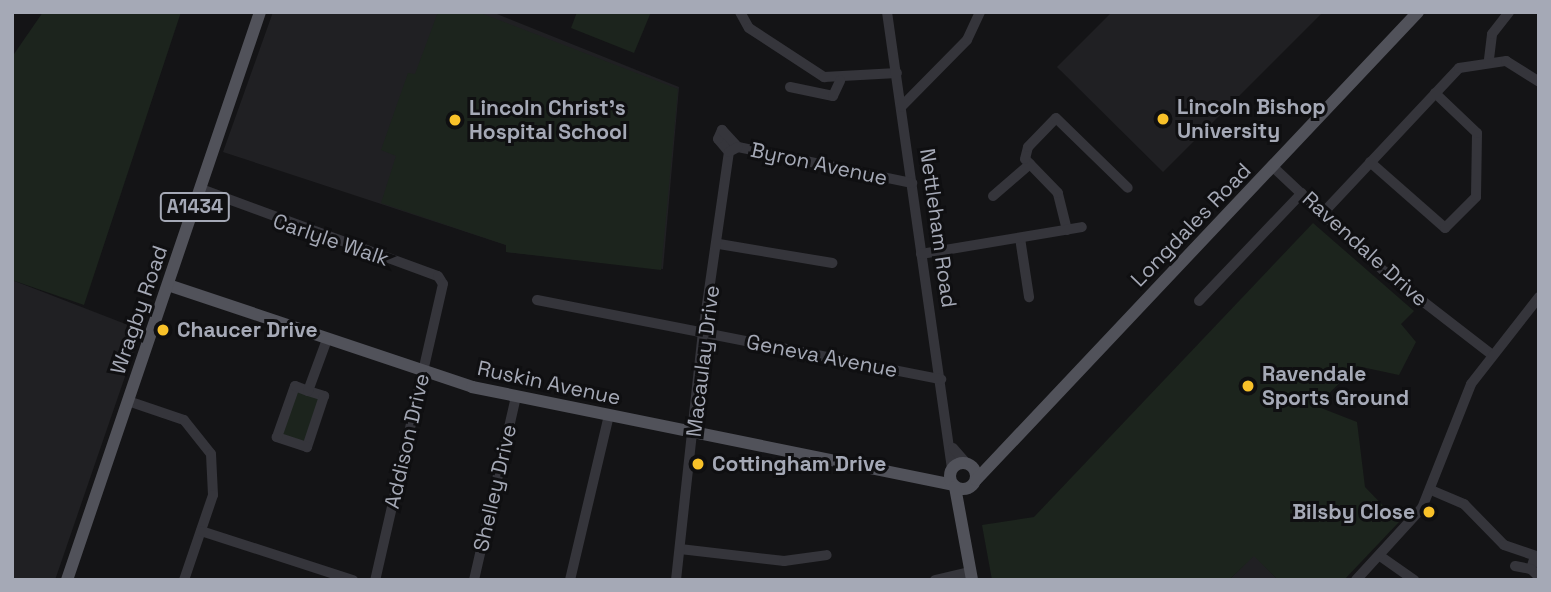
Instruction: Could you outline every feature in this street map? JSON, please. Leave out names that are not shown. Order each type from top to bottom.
[{"type":"main road","name":"Wragby Road","points":[[67,580],[260,12]]},
{"type":"main road","name":"Longdales Road","points":[[974,483],[1418,12]]},
{"type":"main road","name":"Ruskin Avenue","points":[[168,285],[326,342],[516,397],[933,479],[954,486]]},
{"type":"main road","points":[[963,506],[974,483],[968,465]]},
{"type":"main road","points":[[933,479],[968,465],[991,465]]},
{"type":"main road","points":[[952,470],[954,486],[963,506],[971,576]]},
{"type":"main road","points":[[954,486],[974,483]]},
{"type":"street","points":[[740,12],[749,29],[803,66],[840,80],[897,73]]},
{"type":"street","name":"Nettleham Road","points":[[887,12],[921,254],[953,449],[952,470]]},
{"type":"street","points":[[901,107],[967,40],[980,12]]},
{"type":"street","points":[[1489,59],[1492,34],[1509,12]]},
{"type":"street","points":[[1323,213],[1459,68],[1489,59],[1511,63],[1539,82]]},
{"type":"street","points":[[790,87],[833,96],[840,80]]},
{"type":"street","points":[[1370,162],[1445,228],[1476,197],[1477,132],[1435,93]]},
{"type":"street","points":[[1067,230],[1058,193],[1030,164],[1028,147],[1056,118],[1128,188]]},
{"type":"street","name":"Byron Avenue","points":[[734,150],[912,183]]},
{"type":"street","name":"Macaulay Drive","points":[[676,580],[695,431],[703,332],[734,150]]},
{"type":"street","points":[[993,196],[1030,164]]},
{"type":"street","name":"Ravendale Drive","points":[[1273,167],[1385,272],[1491,354]]},
{"type":"street","name":"Carlyle Walk","points":[[201,189],[438,275],[443,284],[439,302]]},
{"type":"street","points":[[1199,301],[1302,193]]},
{"type":"street","points":[[921,254],[1082,227]]},
{"type":"street","points":[[1020,238],[1029,297]]},
{"type":"street","points":[[719,244],[832,263]]},
{"type":"street","name":"Geneva Avenue","points":[[537,300],[942,379]]},
{"type":"street","points":[[1356,580],[1380,555],[1431,490],[1459,407],[1491,354],[1537,301]]},
{"type":"street","name":"Addison Drive","points":[[375,580],[439,302]]},
{"type":"street","points":[[309,391],[326,342]]},
{"type":"street","points":[[295,386],[309,391],[324,396],[307,447],[277,437],[295,386]]},
{"type":"street","name":"Shelley Drive","points":[[474,580],[516,397]]},
{"type":"street","points":[[128,401],[184,420],[211,454],[216,474],[201,531],[184,580]]},
{"type":"street","points":[[570,580],[609,415]]},
{"type":"street","points":[[953,449],[968,465]]},
{"type":"street","points":[[1431,490],[1464,504],[1504,545],[1537,556],[1535,573],[1515,566]]},
{"type":"street","points":[[201,531],[353,580]]},
{"type":"street","points":[[680,549],[784,561],[827,555]]},
{"type":"street","points":[[1380,555],[1414,580]]},
{"type":"street","points":[[935,580],[971,576]]},
{"type":"shaded area","points":[[43,12],[181,12],[84,305],[12,280],[12,57]]},
{"type":"shaded area","name":"Lincoln Christ's Hospital School","points":[[273,12],[492,12],[679,87],[663,269],[506,252],[506,245],[223,152]]},
{"type":"shaded area","name":"Lincoln Christ's Hospital School","points":[[438,12],[478,12],[678,89],[661,270],[506,252],[506,245],[381,203],[396,156],[381,150],[408,73],[415,74]]},
{"type":"shaded area","points":[[577,12],[651,12],[634,53],[571,28]]},
{"type":"shaded area","name":"Lincoln Bishop University","points":[[1112,12],[1323,12],[1163,172],[1057,67]]},
{"type":"shaded area","name":"Ravendale Sports Ground","points":[[1313,223],[1414,311],[1401,324],[1416,342],[1399,375],[1357,366],[1316,406],[1357,422],[1365,487],[1399,522],[1344,580],[1278,580],[1254,556],[1229,580],[992,580],[982,525],[1034,517]]},
{"type":"shaded area","points":[[12,280],[141,330],[55,580],[12,580]]},
{"type":"shaded area","points":[[295,386],[324,396],[307,447],[277,437]]},
{"type":"shaded area","points":[[1254,555],[1278,580],[1229,580]]},
{"type":"place","name":"Lincoln Bishop University","points":[[1163,119]]},
{"type":"place","name":"Lincoln Christ's Hospital School","points":[[455,120]]},
{"type":"place","name":"Chaucer Drive","points":[[163,330]]},
{"type":"place","name":"Ravendale Sports Ground","points":[[1248,386]]},
{"type":"place","name":"Cottingham Drive","points":[[698,464]]},
{"type":"place","name":"Bilsby Close","points":[[1429,512]]}]
